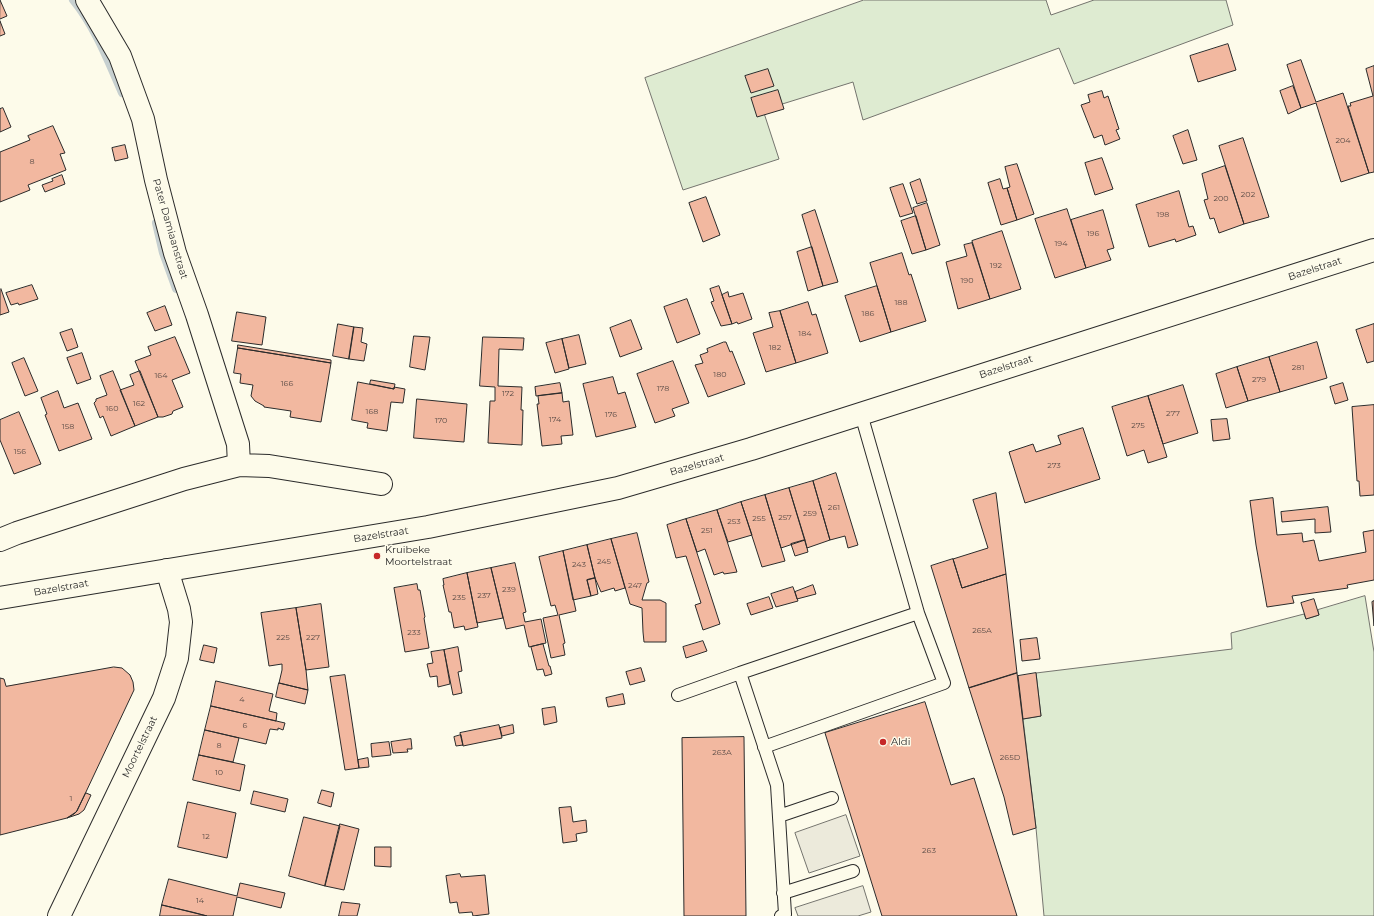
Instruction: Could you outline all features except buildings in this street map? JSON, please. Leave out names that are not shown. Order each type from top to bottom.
[{"type":"main road","name":"Pater Damiaanstraat","points":[[87,0],[120,56],[143,119],[156,180],[175,253],[197,315],[238,444],[239,465]]},
{"type":"main road","name":"Bazelstraat","points":[[0,598],[428,527],[618,488],[751,449],[1374,250]]},
{"type":"main road","points":[[0,540],[17,533],[184,479],[239,465],[269,466],[380,484]]},
{"type":"main road","name":"Moortelstraat","points":[[59,916],[164,698],[177,658],[181,622],[179,609],[167,570]]},
{"type":"lane","points":[[764,747],[944,683],[918,613],[861,414]]},
{"type":"lane","points":[[678,695],[918,613]]},
{"type":"lane","points":[[740,673],[777,785],[785,914],[781,916]]},
{"type":"lane","points":[[779,816],[832,798]]},
{"type":"lane","points":[[783,893],[853,871]]},
{"type":"green space","points":[[864,0],[1046,0],[1051,15],[1094,0],[1226,0],[1233,25],[1074,84],[1059,48],[863,120],[853,82],[763,110],[779,159],[683,190],[645,78]]},
{"type":"green space","points":[[1365,596],[1374,652],[1374,916],[1044,916],[1036,828],[1023,719],[1041,716],[1036,673],[1232,649],[1231,633],[1304,614],[1306,619],[1319,615],[1318,610]]},
{"type":"shaded area","points":[[846,815],[860,856],[809,873],[795,833]]},
{"type":"shaded area","points":[[863,886],[871,912],[858,916],[798,916],[795,908]]},
{"type":"waterway","points":[[73,0],[88,21],[122,93]]},
{"type":"waterway","points":[[156,223],[163,253],[176,289]]},
{"type":"place","name":"Kruibeke Moortelstraat","points":[[377,556]]},
{"type":"place","name":"Aldi","points":[[883,742]]}]
